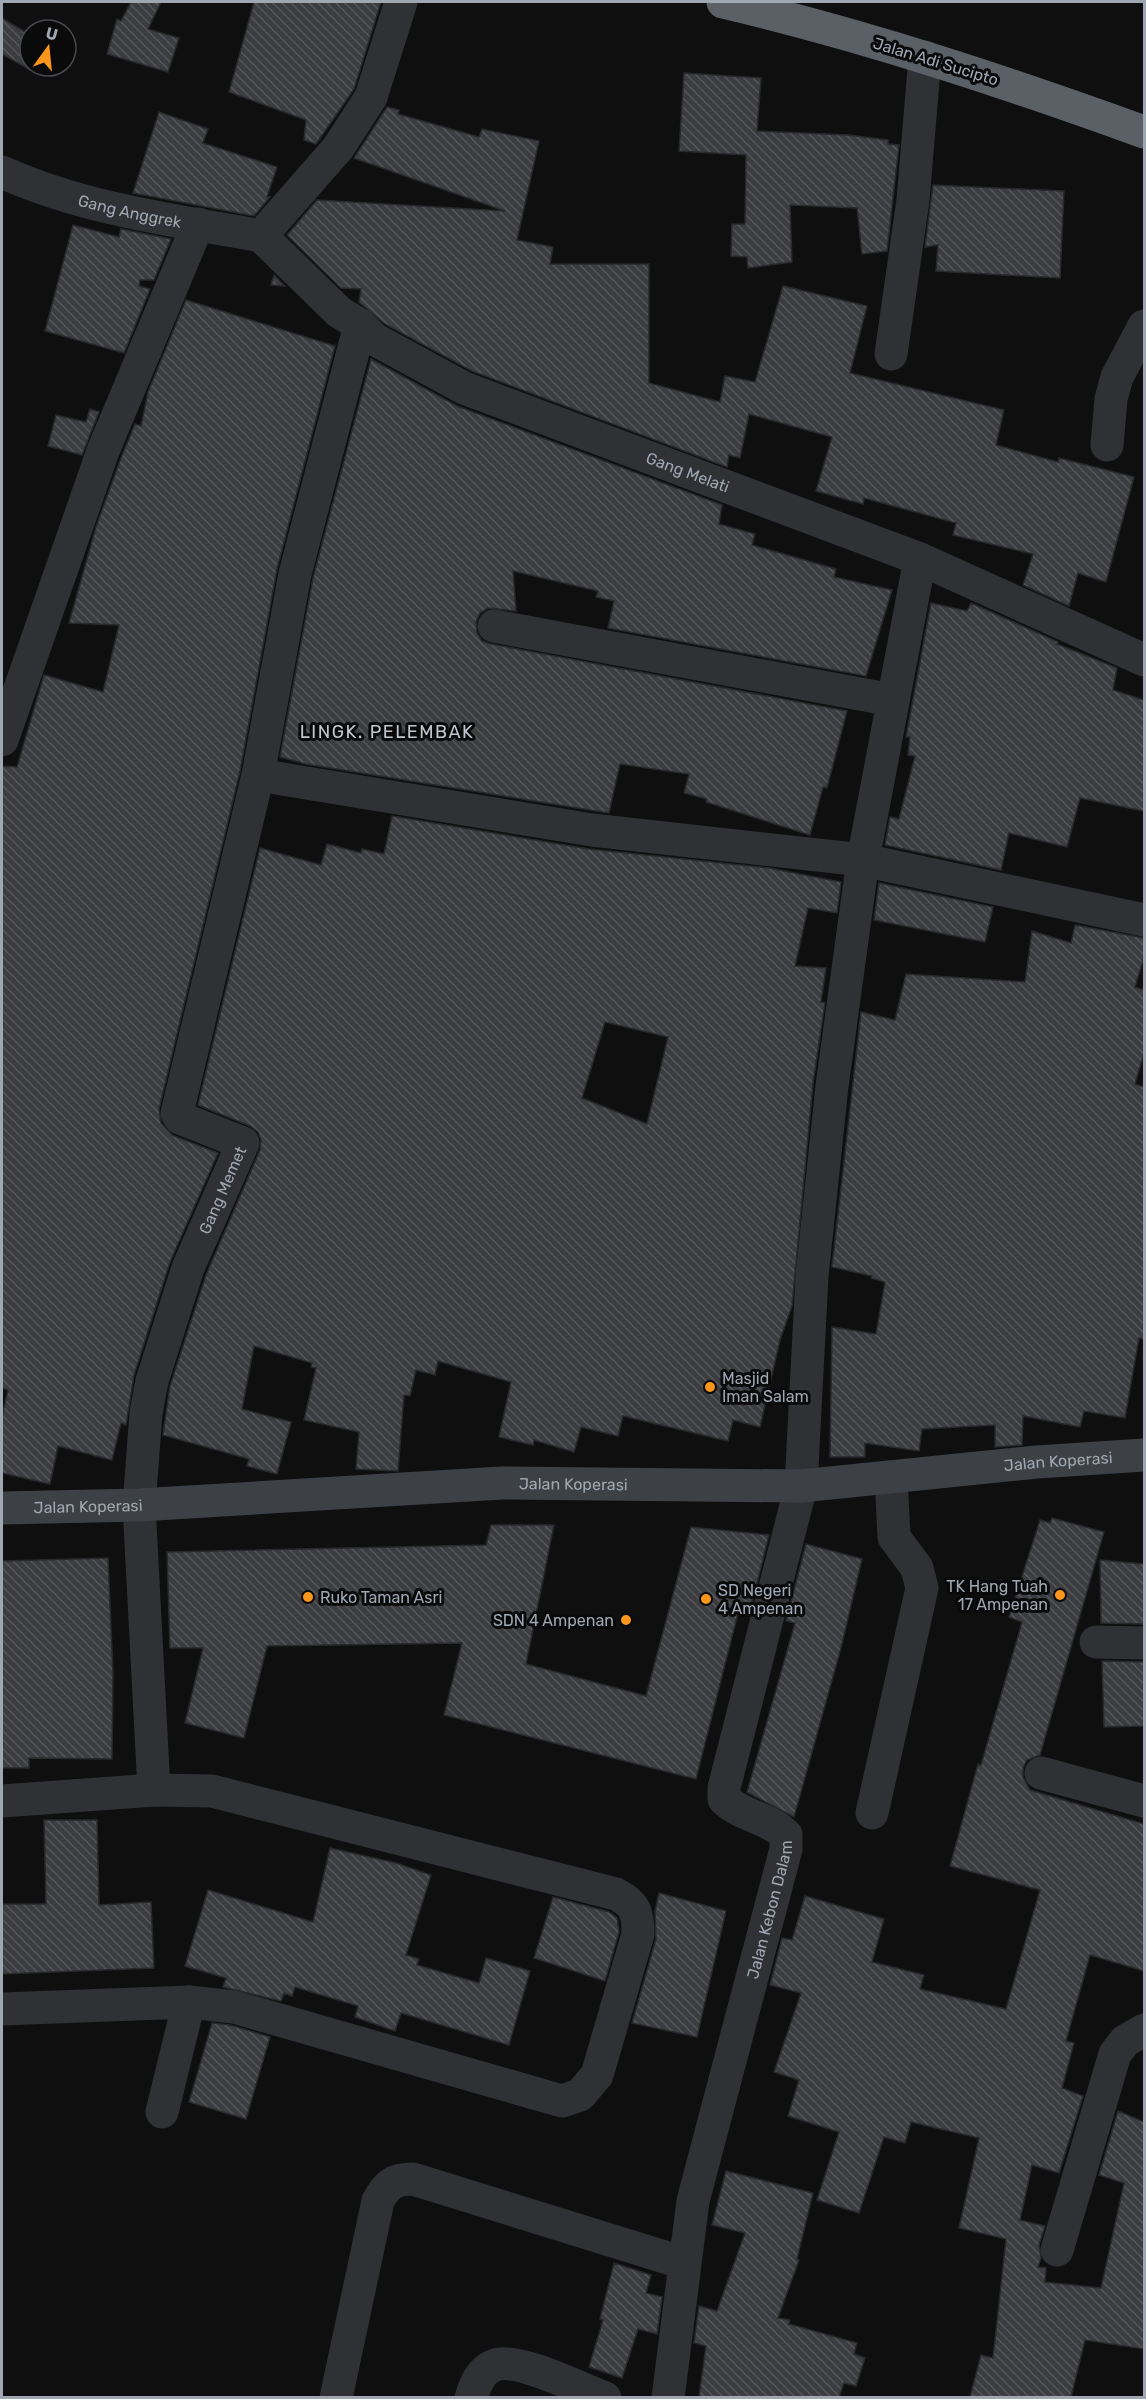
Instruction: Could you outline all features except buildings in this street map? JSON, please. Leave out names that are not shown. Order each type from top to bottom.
[{"type":"highway","name":"Jalan Adi Sucipto","points":[[723,2],[786,16],[985,75],[1144,132]]},
{"type":"street","points":[[261,236],[338,148],[371,97],[401,2]]},
{"type":"street","points":[[891,354],[913,200],[925,57]]},
{"type":"street","name":"Gang Anggrek","points":[[2,172],[29,184],[90,204],[261,236]]},
{"type":"street","points":[[2,740],[103,451],[198,224]]},
{"type":"street","name":"Gang Melati","points":[[261,236],[339,312],[360,325],[374,339],[464,388],[920,558],[1144,660]]},
{"type":"street","points":[[360,325],[296,574],[258,775],[592,830],[863,860],[1144,920]]},
{"type":"street","points":[[1107,445],[1111,399],[1117,377],[1144,326]]},
{"type":"street","points":[[801,1486],[812,1276],[833,1075],[863,860],[920,558]]},
{"type":"street","points":[[494,626],[892,700]]},
{"type":"street","name":"Gang Memet","points":[[139,1505],[141,1455],[152,1381],[188,1268],[243,1143],[180,1118],[177,1113],[258,775]]},
{"type":"street","name":"Jalan Koperasi","points":[[2,1508],[139,1505],[502,1483],[801,1486],[1144,1455]]},
{"type":"street","points":[[872,1813],[922,1588],[917,1568],[894,1537],[891,1477]]},
{"type":"street","name":"Jalan Kebon Dalam","points":[[684,2263],[693,2201],[786,1849],[786,1835],[776,1824],[731,1806],[724,1799],[727,1776],[801,1486]]},
{"type":"street","points":[[139,1505],[154,1790]]},
{"type":"street","points":[[1096,1642],[1144,1643]]},
{"type":"street","points":[[1041,1773],[1144,1801]]},
{"type":"street","points":[[2,1801],[154,1790],[212,1791],[604,1891],[632,1903],[638,1916],[638,1934],[597,2075],[587,2089],[572,2099],[553,2099],[234,2007],[189,2002],[2,2009]]},
{"type":"street","points":[[162,2112],[189,2002]]},
{"type":"street","points":[[1057,2250],[1115,2054],[1125,2041],[1144,2030]]},
{"type":"street","points":[[336,2397],[378,2201],[387,2185],[400,2179],[413,2180],[684,2263],[668,2397]]},
{"type":"street","points":[[471,2397],[483,2373],[495,2365],[512,2363],[605,2397]]},
{"type":"place","name":"Masjid Iman Salam","points":[[710,1387]]},
{"type":"place","name":"TK Hang Tuah 17 Ampenan","points":[[1060,1595]]},
{"type":"place","name":"Ruko Taman Asri","points":[[308,1597]]},
{"type":"place","name":"SD Negeri 4 Ampenan","points":[[706,1599]]},
{"type":"place","name":"SDN 4 Ampenan","points":[[626,1620]]},
{"type":"district","name":"LINGK. PELEMBAK","points":[[387,732]]}]
